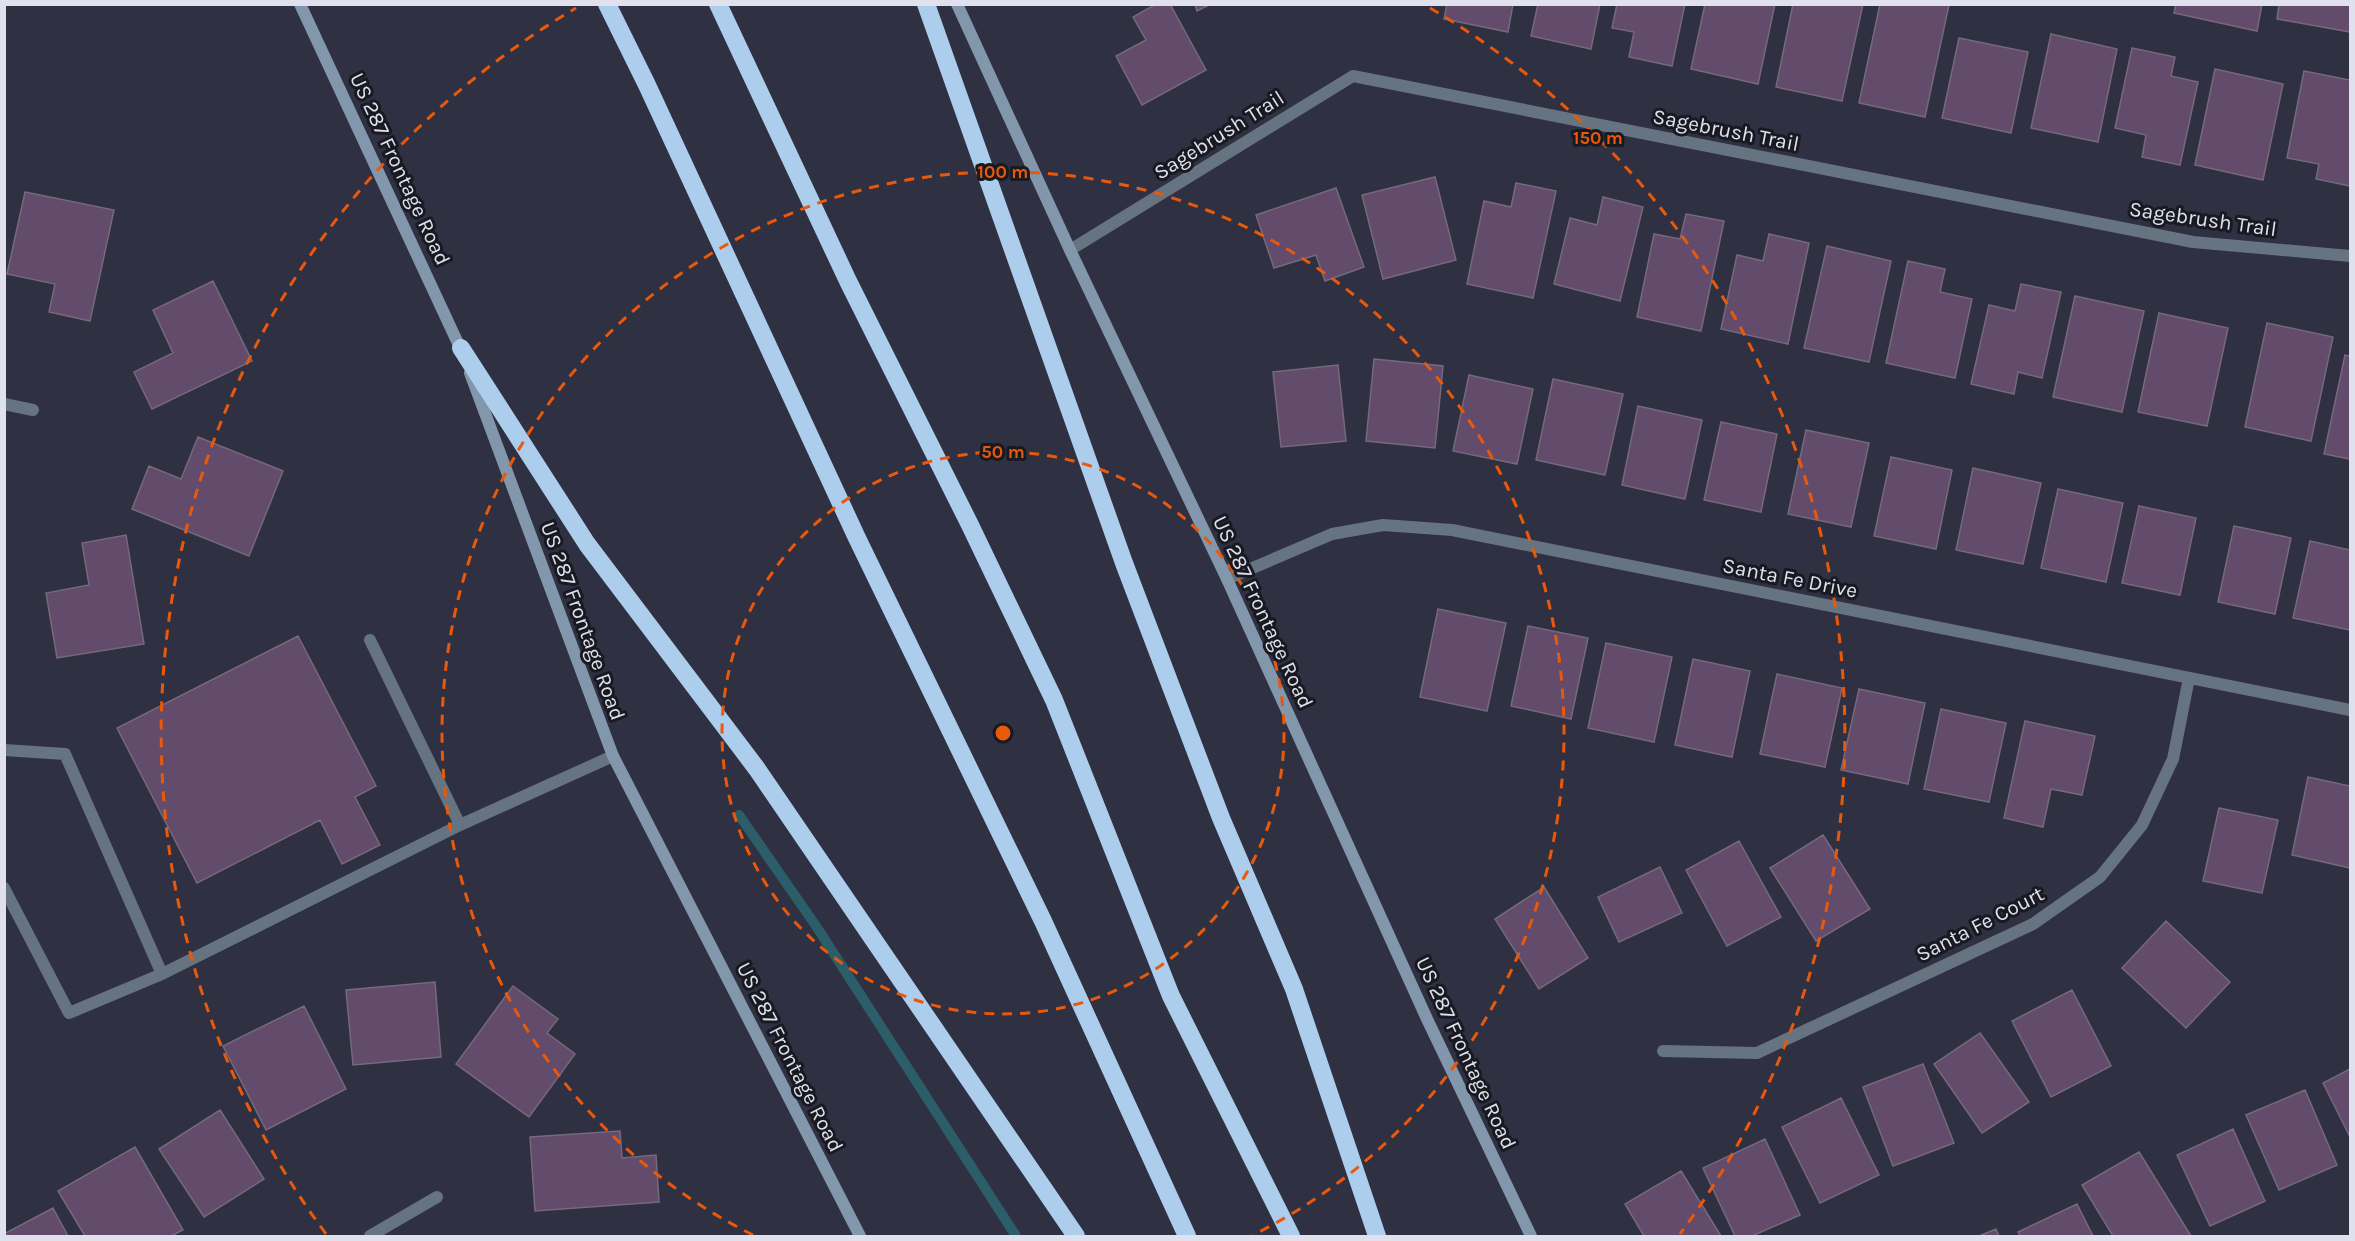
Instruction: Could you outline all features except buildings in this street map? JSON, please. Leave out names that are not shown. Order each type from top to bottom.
[{"type":"highway","points":[[607,4],[647,85],[852,527],[1043,921],[1187,1236]]},
{"type":"highway","points":[[718,4],[848,281],[1049,689],[1171,996],[1291,1236]]},
{"type":"highway","points":[[926,4],[1124,563],[1221,818],[1294,988],[1377,1236]]},
{"type":"highway","points":[[461,348],[587,544],[757,769],[1076,1236]]},
{"type":"main road","name":"US 287 Frontage Road","points":[[300,4],[461,348],[613,756],[860,1236]]},
{"type":"main road","name":"US 287 Frontage Road","points":[[957,4],[1070,250],[1227,579],[1428,1019],[1531,1236]]},
{"type":"street","name":"Sagebrush Trail","points":[[1070,250],[1353,76],[2193,242],[2350,256]]},
{"type":"street","points":[[4,404],[33,410]]},
{"type":"street","name":"Santa Fe Drive","points":[[1227,579],[1332,534],[1383,525],[1452,530],[2350,710]]},
{"type":"street","points":[[370,640],[460,825]]},
{"type":"street","name":"Santa Fe Court","points":[[1663,1051],[1757,1053],[2033,924],[2100,877],[2142,825],[2173,759],[2189,678]]},
{"type":"street","points":[[4,750],[65,754],[162,974]]},
{"type":"street","points":[[4,888],[69,1013],[162,974],[460,825],[613,756]]},
{"type":"street","points":[[370,1236],[437,1197]]},
{"type":"waterway","points":[[739,815],[816,926],[1016,1236]]}]
